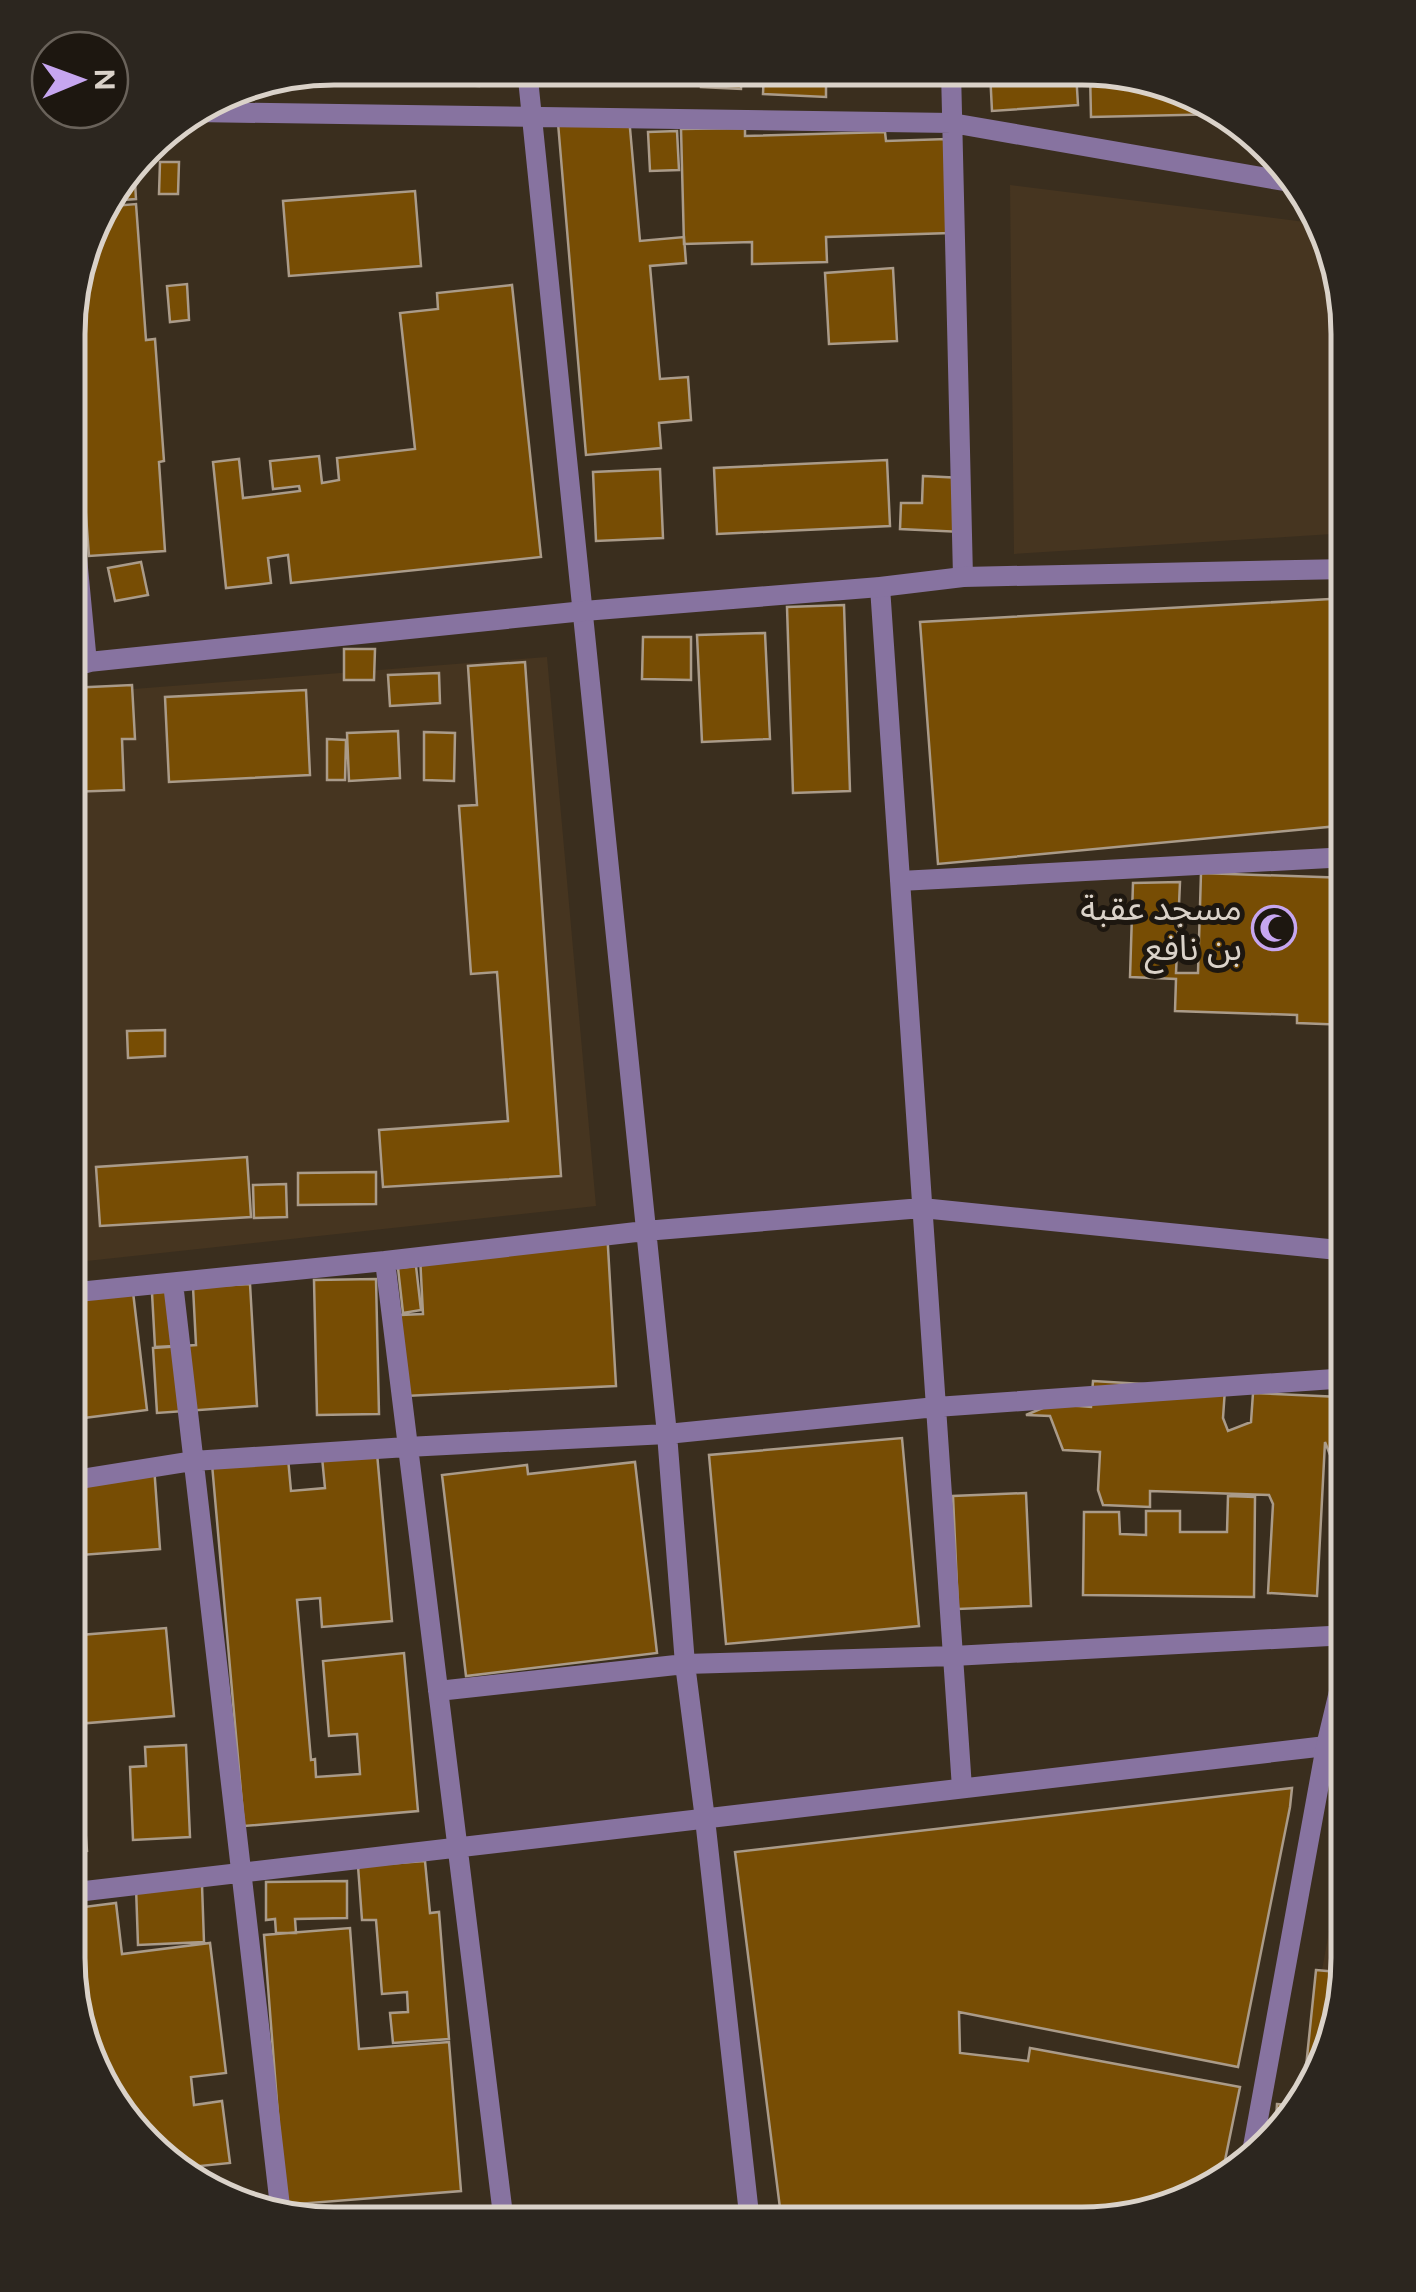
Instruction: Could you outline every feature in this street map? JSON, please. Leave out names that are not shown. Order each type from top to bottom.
[{"type":"street","points":[[529,85],[667,1434],[685,1664],[748,2207]]},
{"type":"street","points":[[951,85],[963,577]]},
{"type":"street","points":[[221,112],[952,123],[1278,180]]},
{"type":"street","points":[[85,663],[963,577],[1331,569]]},
{"type":"street","points":[[880,587],[962,1788]]},
{"type":"street","points":[[900,881],[1331,857]]},
{"type":"street","points":[[85,1292],[645,1231],[922,1208],[1330,1250]]},
{"type":"street","points":[[384,1261],[502,2207]]},
{"type":"street","points":[[173,1284],[279,2201]]},
{"type":"street","points":[[85,1478],[194,1461],[667,1434],[936,1407],[1330,1379]]},
{"type":"street","points":[[438,1691],[685,1664],[953,1656],[1330,1636]]},
{"type":"street","points":[[1255,2136],[1330,1729]]},
{"type":"street","points":[[85,1891],[1326,1746]]},
{"type":"shaded area","points":[[1010,185],[1304,222],[1318,254],[1329,302],[1331,534],[1014,554]]},
{"type":"shaded area","points":[[547,657],[596,1206],[85,1261],[85,693]]},
{"type":"shaded area","points":[[1330,1926],[1328,1993],[1316,2003]]},
{"type":"building","points":[[701,85],[741,85],[741,89]]},
{"type":"building","points":[[763,85],[826,85],[826,97],[763,94]]},
{"type":"building","points":[[991,85],[1077,85],[1078,105],[992,111]]},
{"type":"building","points":[[1090,86],[1146,93],[1199,115],[1091,117]]},
{"type":"building","points":[[629,117],[640,241],[684,237],[686,263],[650,266],[660,379],[688,377],[691,420],[659,423],[661,448],[586,455],[558,123]]},
{"type":"building","points":[[745,128],[745,136],[885,132],[886,141],[947,139],[950,233],[826,237],[827,262],[752,264],[752,242],[684,244],[681,129]]},
{"type":"building","points":[[677,131],[679,170],[650,171],[648,132]]},
{"type":"building","points":[[160,162],[179,162],[178,194],[159,194]]},
{"type":"building","points":[[135,185],[136,199],[125,200]]},
{"type":"building","points":[[415,191],[421,266],[289,276],[283,201]]},
{"type":"building","points":[[136,204],[146,340],[155,339],[164,461],[159,462],[165,551],[89,556],[85,502],[87,302],[98,254],[121,205]]},
{"type":"building","points":[[893,268],[897,341],[829,344],[825,273]]},
{"type":"building","points":[[187,284],[189,320],[170,322],[167,286]]},
{"type":"building","points":[[512,285],[541,557],[291,583],[288,555],[268,558],[271,583],[226,588],[213,462],[239,459],[243,498],[300,491],[299,486],[273,489],[270,461],[319,456],[322,483],[339,480],[337,458],[415,449],[400,313],[438,309],[437,293]]},
{"type":"building","points":[[887,460],[890,526],[717,534],[714,468]]},
{"type":"building","points":[[660,469],[663,538],[596,541],[593,472]]},
{"type":"building","points":[[923,476],[963,478],[962,532],[900,529],[901,503],[922,503]]},
{"type":"building","points":[[141,562],[148,595],[115,601],[108,568]]},
{"type":"building","points":[[1331,599],[1331,827],[938,864],[920,622]]},
{"type":"building","points":[[844,605],[850,791],[793,793],[787,607]]},
{"type":"building","points":[[765,633],[770,739],[702,742],[697,635]]},
{"type":"building","points":[[643,637],[691,637],[691,680],[642,679]]},
{"type":"building","points":[[344,649],[375,649],[374,680],[344,680]]},
{"type":"building","points":[[525,662],[561,1176],[383,1187],[379,1130],[508,1121],[497,972],[471,974],[459,806],[477,805],[468,666]]},
{"type":"building","points":[[439,673],[440,703],[390,706],[388,675]]},
{"type":"building","points":[[132,685],[135,739],[122,739],[124,790],[85,791],[85,687]]},
{"type":"building","points":[[306,690],[310,775],[169,782],[165,697]]},
{"type":"building","points":[[398,731],[400,778],[349,781],[347,733]]},
{"type":"building","points":[[424,732],[455,733],[454,781],[424,780]]},
{"type":"building","points":[[327,739],[346,740],[345,780],[327,780]]},
{"type":"building","name":"مسجد عقبة بن نافع","points":[[1201,873],[1331,877],[1331,1024],[1297,1023],[1297,1015],[1175,1011],[1176,979],[1130,977],[1133,883],[1180,882],[1176,973],[1198,973]]},
{"type":"building","points":[[165,1030],[165,1056],[128,1058],[127,1031]]},
{"type":"building","points":[[247,1157],[251,1217],[100,1226],[96,1167]]},
{"type":"building","points":[[376,1172],[376,1204],[298,1205],[298,1173]]},
{"type":"building","points":[[286,1184],[287,1217],[254,1218],[253,1185]]},
{"type":"building","points":[[607,1230],[616,1386],[405,1396],[400,1315],[423,1314],[420,1256]]},
{"type":"building","points":[[416,1266],[421,1310],[403,1313],[398,1268]]},
{"type":"building","points":[[376,1279],[379,1414],[317,1415],[314,1280]]},
{"type":"building","points":[[250,1284],[257,1406],[157,1413],[153,1348],[196,1345],[193,1287]]},
{"type":"building","points":[[171,1291],[174,1346],[155,1347],[152,1293]]},
{"type":"building","points":[[133,1292],[147,1410],[85,1418],[85,1298]]},
{"type":"building","points":[[1093,1381],[1225,1389],[1223,1418],[1228,1431],[1251,1422],[1253,1393],[1330,1397],[1330,1456],[1325,1442],[1317,1596],[1268,1593],[1273,1504],[1269,1495],[1150,1491],[1150,1507],[1103,1505],[1098,1490],[1100,1452],[1063,1450],[1050,1416],[1026,1415],[1052,1404],[1091,1407]]},
{"type":"building","points":[[902,1438],[919,1626],[726,1644],[709,1455]]},
{"type":"building","points":[[376,1442],[392,1621],[322,1627],[320,1598],[297,1600],[311,1760],[315,1759],[316,1777],[360,1774],[357,1734],[329,1736],[323,1661],[404,1653],[418,1811],[244,1826],[211,1453],[287,1447],[291,1491],[325,1488],[321,1447]]},
{"type":"building","points":[[635,1462],[657,1653],[466,1676],[442,1475],[527,1465],[528,1474]]},
{"type":"building","points":[[154,1466],[160,1549],[85,1555],[85,1472]]},
{"type":"building","points":[[1026,1493],[1031,1606],[958,1609],[953,1496]]},
{"type":"building","points":[[1228,1496],[1255,1497],[1254,1597],[1083,1595],[1084,1512],[1119,1512],[1120,1534],[1146,1535],[1146,1511],[1180,1511],[1180,1532],[1227,1532]]},
{"type":"building","points":[[166,1628],[174,1716],[85,1723],[85,1635]]},
{"type":"building","points":[[186,1745],[190,1837],[133,1840],[130,1767],[146,1766],[145,1747]]},
{"type":"building","points":[[1292,1788],[1238,2067],[959,2012],[960,2053],[1028,2061],[1030,2048],[1240,2087],[1225,2161],[1192,2181],[1146,2199],[1098,2206],[780,2207],[735,1852]]},
{"type":"building","points":[[425,1861],[430,1913],[439,1912],[449,2039],[393,2043],[390,2013],[408,2012],[407,1992],[382,1994],[376,1920],[362,1920],[358,1866]]},
{"type":"building","points":[[347,1881],[347,1918],[295,1919],[296,1933],[276,1933],[275,1919],[266,1920],[266,1882]]},
{"type":"building","points":[[202,1885],[204,1942],[138,1945],[136,1887]]},
{"type":"building","points":[[116,1903],[122,1954],[210,1943],[226,2073],[191,2077],[194,2105],[222,2101],[230,2163],[198,2166],[182,2156],[136,2110],[118,2082],[93,2022],[86,1974],[85,1907]]},
{"type":"building","points":[[350,1928],[359,2049],[449,2042],[461,2191],[297,2204],[285,2202],[264,1935]]},
{"type":"building","points":[[1316,1970],[1330,1971],[1318,2038],[1306,2065]]},
{"type":"place","name":"مسجد عقبة بن نافع","points":[[1274,928]]}]
